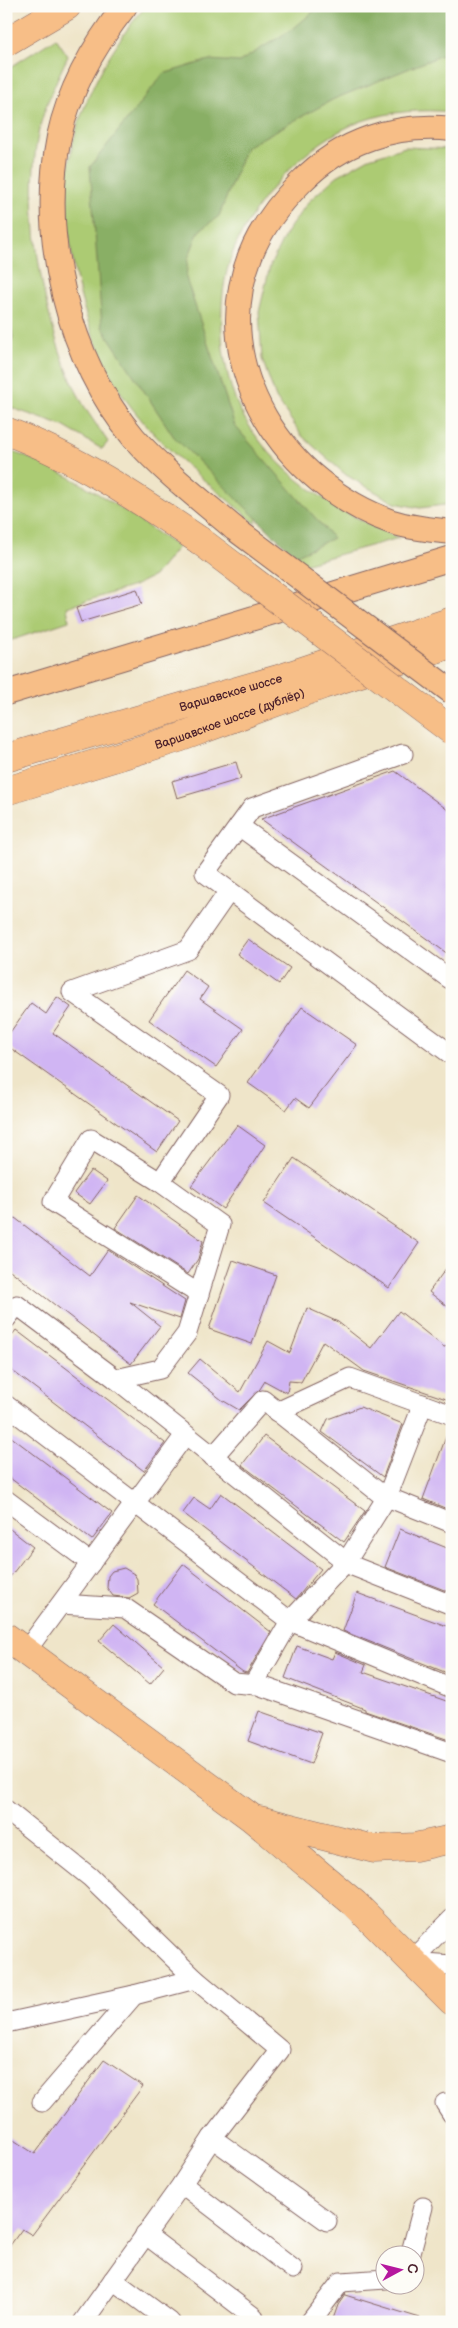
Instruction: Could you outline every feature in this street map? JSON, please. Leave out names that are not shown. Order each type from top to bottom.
[{"type":"highway","points":[[6,42],[67,6]]},
{"type":"highway","points":[[6,431],[76,462],[148,505],[199,540],[452,731]]},
{"type":"highway","name":"Варшавское шоссе","points":[[6,758],[278,679],[452,621]]},
{"type":"highway","name":"Варшавское шоссе (дублёр)","points":[[6,791],[179,738],[323,685],[452,644]]},
{"type":"highway","points":[[16,1644],[252,1818],[355,1904],[410,1962],[452,2001]]},
{"type":"highway","points":[[252,1818],[374,1849],[415,1847],[452,1839]]},
{"type":"main road","points":[[125,6],[108,28],[88,61],[73,95],[60,136],[54,174],[54,213],[58,258],[76,335],[91,370],[111,405],[128,429],[162,466],[235,529],[452,692]]},
{"type":"main road","points":[[452,129],[436,127],[400,129],[367,137],[340,151],[314,169],[291,192],[268,221],[250,256],[241,290],[238,328],[243,367],[256,403],[277,436],[304,467],[327,487],[360,508],[393,522],[431,530],[452,532]]},
{"type":"main road","points":[[11,693],[452,558]]},
{"type":"street","points":[[404,754],[252,808],[205,873],[452,1055]]},
{"type":"street","points":[[239,826],[450,979]]},
{"type":"street","points":[[160,1182],[219,1095],[72,992],[188,950],[229,891]]},
{"type":"street","points":[[116,1379],[160,1369],[187,1333],[199,1294],[220,1225],[160,1182],[92,1139],[53,1202],[199,1294]]},
{"type":"street","points":[[6,1319],[17,1304],[116,1379],[346,1562],[452,1605]]},
{"type":"street","points":[[277,1412],[350,1378],[452,1415]]},
{"type":"street","points":[[213,1457],[263,1400],[382,1495],[452,1523]]},
{"type":"street","points":[[253,1685],[290,1622],[346,1562],[387,1497],[423,1404]]},
{"type":"street","points":[[6,1405],[290,1622],[452,1688]]},
{"type":"street","points":[[16,1644],[61,1604],[185,1435]]},
{"type":"street","points":[[6,1500],[91,1563]]},
{"type":"street","points":[[61,1604],[125,1608],[234,1683],[253,1685],[452,1754]]},
{"type":"street","points":[[6,1810],[90,1877],[195,1979],[280,2050],[212,2138],[182,2184],[83,2322]]},
{"type":"street","points":[[410,1962],[452,1920]]},
{"type":"street","points":[[410,1962],[452,1965]]},
{"type":"street","points":[[6,2023],[134,1995],[195,1979]]},
{"type":"street","points":[[42,2102],[134,1995]]},
{"type":"street","points":[[212,2138],[327,2221]]},
{"type":"street","points":[[182,2184],[293,2269]]},
{"type":"street","points":[[413,2246],[423,2207]]},
{"type":"street","points":[[145,2234],[254,2317]]},
{"type":"street","points":[[113,2280],[170,2322]]},
{"type":"street","points":[[310,2322],[341,2282],[376,2280]]},
{"type":"green space","points":[[146,6],[452,6],[452,112],[407,112],[384,115],[362,121],[322,142],[303,157],[269,192],[242,232],[229,263],[222,300],[222,337],[227,372],[240,410],[254,433],[270,453],[308,488],[352,515],[399,538],[304,564],[290,553],[298,537],[273,492],[255,523],[154,434],[126,400],[110,373],[84,308],[75,272],[69,236],[67,200],[69,166],[80,118],[95,83],[123,35]]},
{"type":"green space","points":[[320,6],[452,6],[452,51],[334,99],[246,147],[219,216],[199,231],[188,258],[186,278],[235,426],[333,538],[295,556],[174,437],[102,327],[90,167],[163,74],[209,60],[239,62],[294,28]]},
{"type":"green space","points":[[56,38],[68,56],[47,104],[38,134],[34,165],[35,236],[40,272],[57,343],[69,376],[83,404],[108,442],[102,449],[63,426],[6,406],[6,70]]},
{"type":"green space","points":[[405,147],[452,149],[452,504],[420,508],[395,503],[346,475],[302,436],[276,398],[262,359],[259,312],[270,266],[286,233],[308,202],[337,176],[369,158]]},
{"type":"green space","points":[[6,296],[13,338],[6,351]]},
{"type":"green space","points":[[6,450],[52,468],[74,480],[116,505],[178,547],[154,576],[134,586],[67,607],[69,621],[6,642]]},
{"type":"building","points":[[137,589],[142,604],[81,622],[76,608]]},
{"type":"building","points":[[236,762],[241,779],[177,798],[172,781]]},
{"type":"building","points":[[395,771],[452,813],[452,957],[261,819]]},
{"type":"building","points":[[248,939],[290,968],[279,984],[237,954]]},
{"type":"building","points":[[184,970],[208,987],[200,999],[243,1029],[216,1067],[149,1020]]},
{"type":"building","points":[[57,997],[71,1007],[53,1033],[178,1121],[157,1152],[6,1045],[6,1038],[31,1003],[46,1014]]},
{"type":"building","points":[[302,1007],[357,1045],[309,1108],[295,1098],[286,1110],[248,1083]]},
{"type":"building","points":[[237,1125],[265,1145],[223,1209],[191,1186]]},
{"type":"building","points":[[294,1158],[419,1243],[389,1288],[264,1203]]},
{"type":"building","points":[[91,1170],[107,1181],[90,1204],[74,1193]]},
{"type":"building","points":[[138,1195],[203,1241],[198,1259],[188,1274],[115,1228]]},
{"type":"building","points":[[6,1211],[90,1276],[108,1250],[185,1301],[180,1319],[130,1302],[160,1326],[131,1364],[6,1267]]},
{"type":"building","points":[[233,1260],[276,1275],[252,1344],[209,1329]]},
{"type":"building","points":[[452,1260],[452,1310],[429,1292]]},
{"type":"building","points":[[307,1308],[338,1322],[371,1348],[399,1311],[444,1347],[452,1345],[452,1401],[364,1371],[323,1341],[301,1382],[289,1381],[287,1393],[265,1381],[260,1389],[239,1410],[222,1400],[188,1373],[200,1359],[240,1392],[268,1341],[290,1353]]},
{"type":"building","points":[[16,1330],[165,1443],[144,1471],[6,1366],[6,1343]]},
{"type":"building","points":[[360,1407],[403,1424],[383,1477],[322,1432],[328,1419]]},
{"type":"building","points":[[450,1426],[452,1426],[452,1511],[423,1499]]},
{"type":"building","points":[[6,1433],[112,1513],[92,1540],[6,1475]]},
{"type":"building","points":[[264,1436],[365,1511],[344,1542],[242,1465]]},
{"type":"building","points":[[221,1493],[321,1569],[296,1599],[183,1513],[194,1498],[210,1509]]},
{"type":"building","points":[[6,1526],[33,1547],[6,1582]]},
{"type":"building","points":[[400,1529],[452,1550],[452,1593],[385,1567]]},
{"type":"building","points":[[183,1564],[271,1632],[247,1673],[243,1672],[153,1604]]},
{"type":"building","points":[[124,1568],[134,1574],[137,1579],[138,1593],[129,1598],[113,1596],[107,1588],[108,1576],[112,1571]]},
{"type":"building","points":[[357,1593],[452,1628],[452,1675],[343,1631]]},
{"type":"building","points":[[114,1624],[164,1667],[150,1684],[99,1641]]},
{"type":"building","points":[[297,1646],[332,1659],[335,1652],[366,1665],[363,1672],[452,1703],[452,1741],[365,1711],[365,1709],[285,1678]]},
{"type":"building","points":[[259,1711],[322,1733],[311,1764],[248,1741]]},
{"type":"building","points":[[104,2060],[143,2086],[32,2235],[22,2229],[6,2251],[6,2135],[35,2154]]},
{"type":"building","points":[[345,2295],[420,2318],[420,2322],[332,2322],[338,2305]]}]
